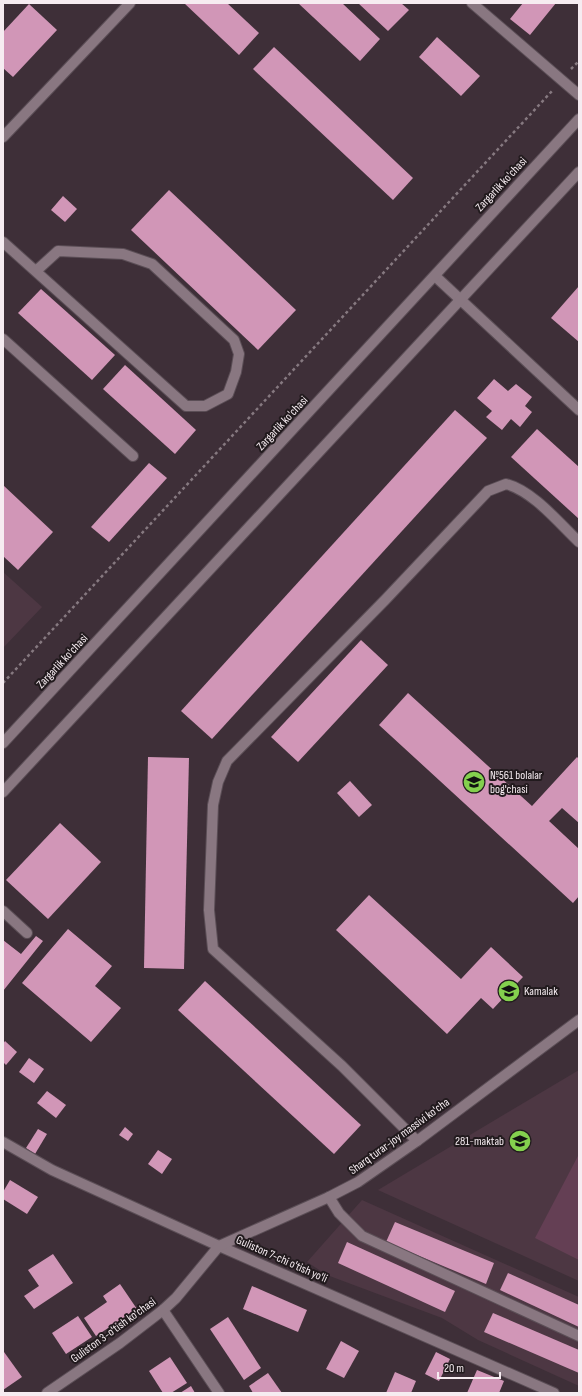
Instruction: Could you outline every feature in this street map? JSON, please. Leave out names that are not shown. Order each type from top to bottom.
[{"type":"street","points":[[3,137],[130,3]]},
{"type":"street","points":[[472,3],[579,95]]},
{"type":"street","name":"Zargarlik ko'chasi","points":[[3,743],[579,119]]},
{"type":"street","points":[[3,792],[579,172]]},
{"type":"street","points":[[3,242],[186,406],[205,406],[228,394],[236,372],[239,354],[234,340],[152,264],[123,254],[58,250],[36,271]]},
{"type":"street","points":[[435,276],[579,410]]},
{"type":"street","points":[[3,339],[133,456]]},
{"type":"street","points":[[417,1141],[342,1066],[212,949],[209,910],[213,805],[218,782],[227,761],[385,600],[488,491],[506,484],[521,490],[537,502],[579,542]]},
{"type":"street","points":[[3,911],[27,933]]},
{"type":"street","name":"Sharq turar-joy massivi ko'cha","points":[[219,1246],[329,1197],[358,1182],[417,1141],[579,1020]]},
{"type":"street","name":"Guliston 7-chi o'tish yo'li","points":[[3,1142],[52,1170],[219,1246],[554,1393]]},
{"type":"street","points":[[329,1197],[339,1213],[362,1236],[579,1336]]},
{"type":"street","name":"Guliston 3-o'tish ko'chasi","points":[[48,1393],[126,1340],[163,1310],[176,1298],[219,1246]]},
{"type":"street","points":[[163,1310],[220,1393]]},
{"type":"path","points":[[3,683],[579,61]]},
{"type":"shaded area","points":[[3,572],[42,607],[3,648]]},
{"type":"shaded area","name":"281-maktab","points":[[579,1070],[579,1281],[378,1190],[542,1092]]},
{"type":"shaded area","points":[[579,1154],[579,1260],[535,1238]]},
{"type":"shaded area","points":[[362,1200],[579,1297],[579,1386],[478,1340],[442,1318],[327,1275],[307,1262]]},
{"type":"building","points":[[184,3],[227,3],[259,33],[239,55]]},
{"type":"building","points":[[298,3],[342,3],[380,39],[360,61]]},
{"type":"building","points":[[358,3],[401,3],[409,10],[388,31]]},
{"type":"building","points":[[523,3],[556,3],[530,35],[510,19]]},
{"type":"building","points":[[29,4],[57,30],[13,77],[3,68],[3,32]]},
{"type":"building","points":[[437,37],[480,76],[461,96],[419,57]]},
{"type":"building","points":[[274,47],[413,178],[393,200],[253,69]]},
{"type":"building","points":[[169,190],[296,310],[258,350],[131,230]]},
{"type":"building","points":[[63,196],[77,209],[65,222],[51,210]]},
{"type":"building","points":[[579,286],[579,342],[551,318]]},
{"type":"building","points":[[41,289],[115,355],[92,380],[18,313]]},
{"type":"building","points":[[125,365],[196,430],[175,454],[103,389]]},
{"type":"building","points":[[494,379],[508,391],[516,384],[532,397],[525,406],[532,412],[520,427],[511,419],[502,430],[486,417],[492,411],[477,398]]},
{"type":"building","points":[[455,410],[487,438],[212,739],[181,711]]},
{"type":"building","points":[[537,429],[579,467],[579,519],[511,457]]},
{"type":"building","points":[[149,463],[167,478],[109,542],[91,527]]},
{"type":"building","points":[[3,485],[53,532],[18,570],[3,556]]},
{"type":"building","points":[[361,640],[388,665],[298,762],[271,737]]},
{"type":"building","name":"№561 bolalar bog'chasi","points":[[408,693],[532,806],[577,757],[579,759],[579,823],[562,808],[549,821],[579,849],[579,896],[573,903],[379,725]]},
{"type":"building","points":[[148,757],[189,758],[184,969],[144,968]]},
{"type":"building","points":[[350,781],[372,805],[359,817],[337,793]]},
{"type":"building","points":[[60,823],[101,862],[48,919],[6,880]]},
{"type":"building","points":[[369,895],[461,979],[491,947],[523,977],[493,1009],[481,998],[447,1034],[336,930]]},
{"type":"building","points":[[68,929],[112,966],[95,986],[121,1008],[91,1042],[22,983]]},
{"type":"building","points":[[36,936],[43,941],[3,991],[3,940],[21,954]]},
{"type":"building","points":[[205,981],[361,1125],[334,1154],[178,1010]]},
{"type":"building","points":[[5,1041],[17,1052],[6,1065],[3,1062],[3,1044]]},
{"type":"building","points":[[29,1058],[44,1069],[34,1083],[19,1072]]},
{"type":"building","points":[[47,1091],[66,1105],[56,1118],[37,1103]]},
{"type":"building","points":[[125,1127],[133,1134],[128,1141],[119,1135]]},
{"type":"building","points":[[38,1129],[47,1134],[35,1154],[26,1148]]},
{"type":"building","points":[[158,1150],[172,1159],[162,1174],[148,1164]]},
{"type":"building","points":[[10,1180],[38,1197],[27,1214],[3,1199],[3,1192]]},
{"type":"building","points":[[395,1222],[494,1263],[486,1284],[386,1242]]},
{"type":"building","points":[[347,1242],[455,1291],[445,1312],[338,1263]]},
{"type":"building","points":[[53,1254],[73,1283],[34,1309],[24,1296],[39,1286],[28,1270]]},
{"type":"building","points":[[508,1273],[579,1305],[579,1327],[500,1290]]},
{"type":"building","points":[[120,1284],[137,1309],[96,1336],[84,1318],[107,1302],[103,1296]]},
{"type":"building","points":[[252,1286],[307,1310],[298,1332],[243,1309]]},
{"type":"building","points":[[493,1313],[579,1350],[579,1373],[484,1332]]},
{"type":"building","points":[[78,1316],[92,1337],[66,1354],[52,1333]]},
{"type":"building","points":[[228,1317],[261,1368],[244,1380],[210,1329]]},
{"type":"building","points":[[341,1341],[359,1351],[344,1378],[326,1369]]},
{"type":"building","points":[[4,1352],[22,1377],[3,1390],[3,1353]]},
{"type":"building","points":[[436,1352],[450,1359],[439,1381],[425,1374]]},
{"type":"building","points":[[170,1357],[187,1383],[171,1393],[163,1393],[149,1371]]},
{"type":"building","points":[[477,1370],[504,1381],[499,1393],[467,1393]]},
{"type":"building","points":[[395,1372],[416,1381],[411,1393],[386,1393]]},
{"type":"building","points":[[268,1373],[282,1393],[253,1393],[249,1386]]},
{"type":"building","points":[[191,1386],[195,1393],[180,1393]]},
{"type":"place","name":"№561 bolalar bog'chasi","points":[[474,782]]},
{"type":"place","name":"Kamalak","points":[[509,991]]},
{"type":"place","name":"281-maktab","points":[[520,1141]]}]
